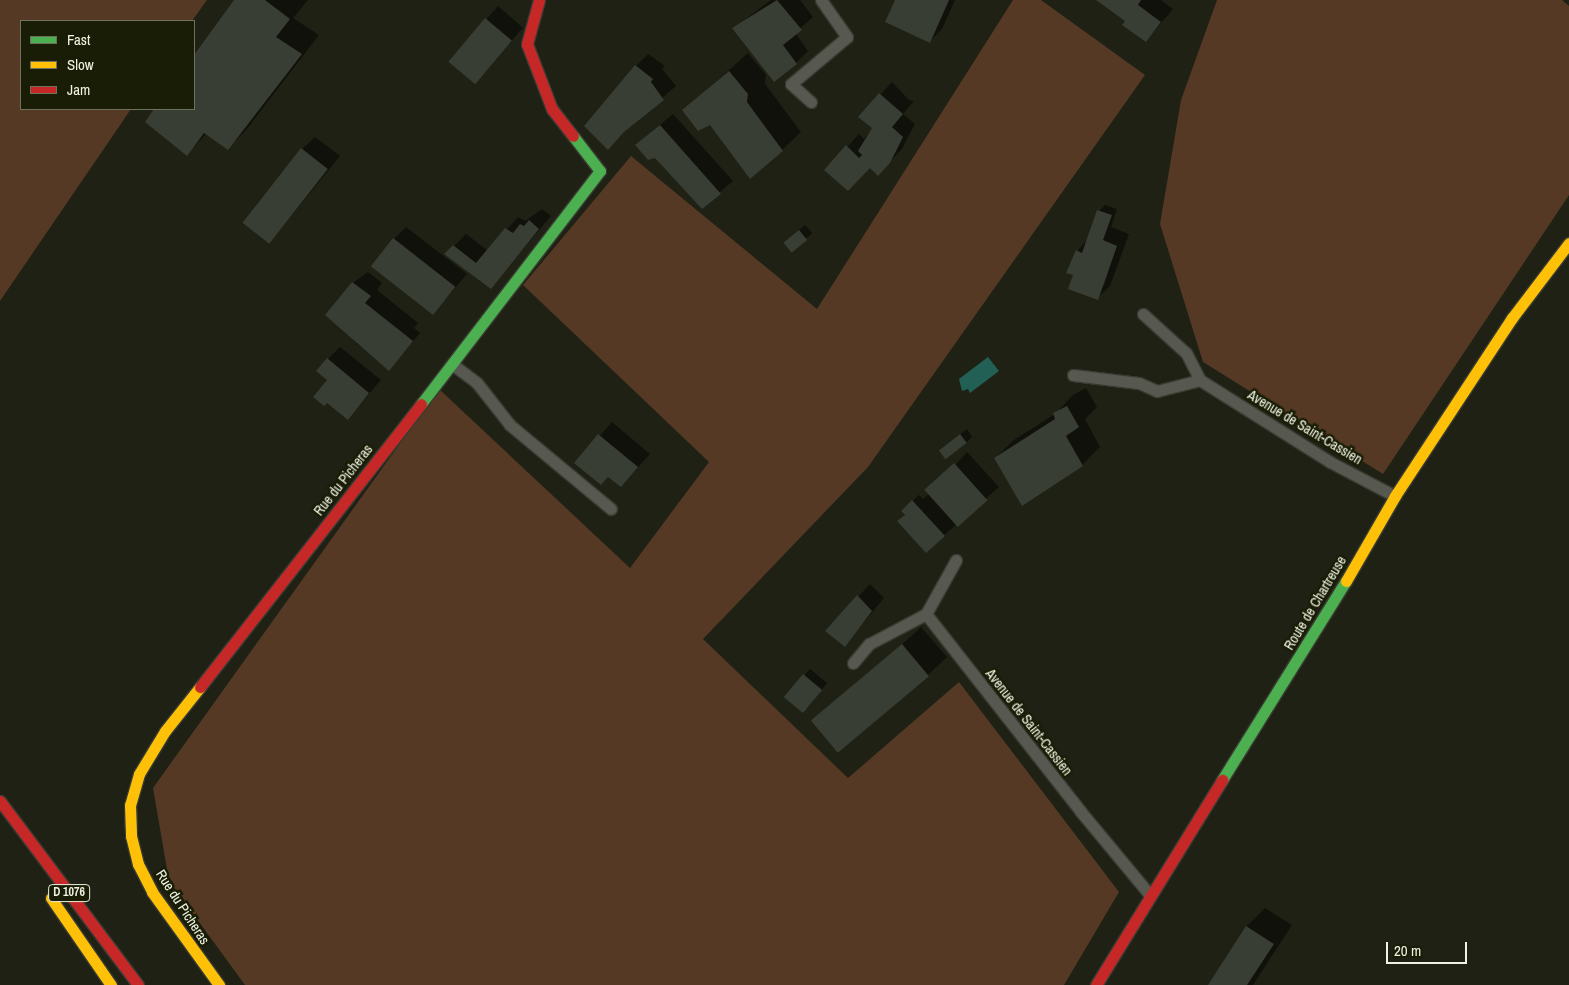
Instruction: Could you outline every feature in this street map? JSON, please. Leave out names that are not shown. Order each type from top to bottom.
[{"type":"main road","name":"Rue du Picheras","points":[[219,985],[152,892],[138,864],[131,836],[130,805],[139,774],[165,731],[452,364],[600,171],[552,109],[526,44],[539,0]]},
{"type":"main road","name":"Route de Chartreuse","points":[[1096,985],[1149,894],[1308,644],[1395,496],[1512,318],[1569,243]]},
{"type":"main road","name":"D 1076","points":[[0,801],[138,985]]},
{"type":"main road","points":[[0,814],[29,861]]},
{"type":"main road","name":"D 1076","points":[[43,885],[111,985]]},
{"type":"lane","points":[[811,102],[791,84],[847,37],[821,0]]},
{"type":"lane","points":[[1072,375],[1139,383],[1157,391],[1200,380],[1186,353],[1143,314]]},
{"type":"lane","points":[[452,364],[477,383],[510,425],[611,509]]},
{"type":"lane","name":"Avenue de Saint-Cassien","points":[[1200,380],[1330,462],[1395,496]]},
{"type":"lane","points":[[853,663],[869,644],[926,614],[956,560]]},
{"type":"lane","name":"Avenue de Saint-Cassien","points":[[926,614],[1081,812],[1149,894]]},
{"type":"shaded area","points":[[0,0],[207,0],[193,20],[20,20],[20,110],[130,110],[0,301]]},
{"type":"shaded area","points":[[1013,0],[1041,0],[1145,75],[868,467],[703,639],[848,778],[959,682],[1119,892],[1064,985],[245,985],[169,881],[153,788],[439,389],[630,568],[709,462],[523,285],[631,156],[817,309]]},
{"type":"shaded area","points":[[1217,0],[1562,0],[1569,6],[1569,195],[1383,474],[1203,362],[1160,224],[1181,100]]},
{"type":"water","points":[[988,357],[999,371],[970,393],[968,389],[962,391],[959,379]]},
{"type":"building","points":[[234,0],[265,0],[290,19],[276,37],[302,54],[228,150],[204,133],[187,156],[145,122],[153,110],[195,110],[195,54]]},
{"type":"building","points":[[777,0],[802,30],[783,45],[797,64],[774,82],[732,28]]},
{"type":"building","points":[[895,0],[949,0],[930,43],[885,22]]},
{"type":"building","points":[[1096,0],[1141,0],[1138,5],[1161,22],[1146,42],[1122,25],[1125,21]]},
{"type":"building","points":[[485,18],[512,40],[475,84],[448,62]]},
{"type":"building","points":[[635,65],[653,79],[651,82],[664,100],[624,132],[608,150],[584,126]]},
{"type":"building","points":[[729,71],[748,94],[747,102],[783,151],[750,179],[710,125],[698,131],[682,110]]},
{"type":"building","points":[[879,93],[903,114],[892,127],[903,137],[890,163],[878,176],[870,168],[848,191],[824,170],[846,145],[859,158],[862,155],[858,151],[872,128],[858,117]]},
{"type":"building","points":[[660,125],[721,194],[702,209],[655,158],[648,160],[635,145]]},
{"type":"building","points":[[301,148],[328,169],[269,244],[243,223]]},
{"type":"building","points":[[1097,210],[1112,215],[1103,240],[1117,246],[1098,300],[1068,289],[1073,275],[1066,273],[1076,250],[1082,253]]},
{"type":"building","points":[[529,220],[539,229],[491,289],[444,254],[453,245],[476,263],[505,228],[513,233],[520,224],[524,226]]},
{"type":"building","points":[[799,230],[807,240],[792,253],[783,243]]},
{"type":"building","points":[[393,238],[455,287],[433,315],[371,266]]},
{"type":"building","points":[[352,282],[371,296],[365,303],[413,341],[389,371],[325,315]]},
{"type":"building","points":[[327,358],[369,393],[348,420],[327,403],[324,406],[313,397],[327,380],[316,371]]},
{"type":"building","points":[[1067,406],[1079,427],[1066,436],[1083,466],[1022,506],[994,458],[1055,419],[1053,413]]},
{"type":"building","points":[[598,434],[638,467],[621,487],[608,477],[601,485],[574,463]]},
{"type":"building","points":[[960,434],[967,443],[945,459],[939,451]]},
{"type":"building","points":[[954,463],[987,500],[958,527],[924,490]]},
{"type":"building","points":[[912,500],[945,536],[926,553],[897,521],[905,515],[901,511]]},
{"type":"building","points":[[857,595],[872,611],[845,647],[825,631]]},
{"type":"building","points":[[902,644],[929,676],[838,753],[811,720]]},
{"type":"building","points":[[803,674],[822,690],[803,713],[784,697]]},
{"type":"building","points":[[1246,926],[1274,944],[1247,985],[1208,985]]},
{"type":"traffic: fast","points":[[421,404],[600,171],[573,136]]},
{"type":"traffic: fast","points":[[1222,780],[1346,581]]},
{"type":"traffic: slow","points":[[1346,581],[1395,496],[1512,318],[1569,243]]},
{"type":"traffic: slow","points":[[200,687],[165,731],[139,774],[130,805],[131,836],[138,864],[152,892],[219,985]]},
{"type":"traffic: slow","points":[[51,898],[111,985]]},
{"type":"traffic: jam","points":[[539,0],[527,44],[552,109],[573,136]]},
{"type":"traffic: jam","points":[[200,687],[421,404]]},
{"type":"traffic: jam","points":[[1096,985],[1222,780]]},
{"type":"traffic: jam","points":[[0,801],[138,985]]}]
